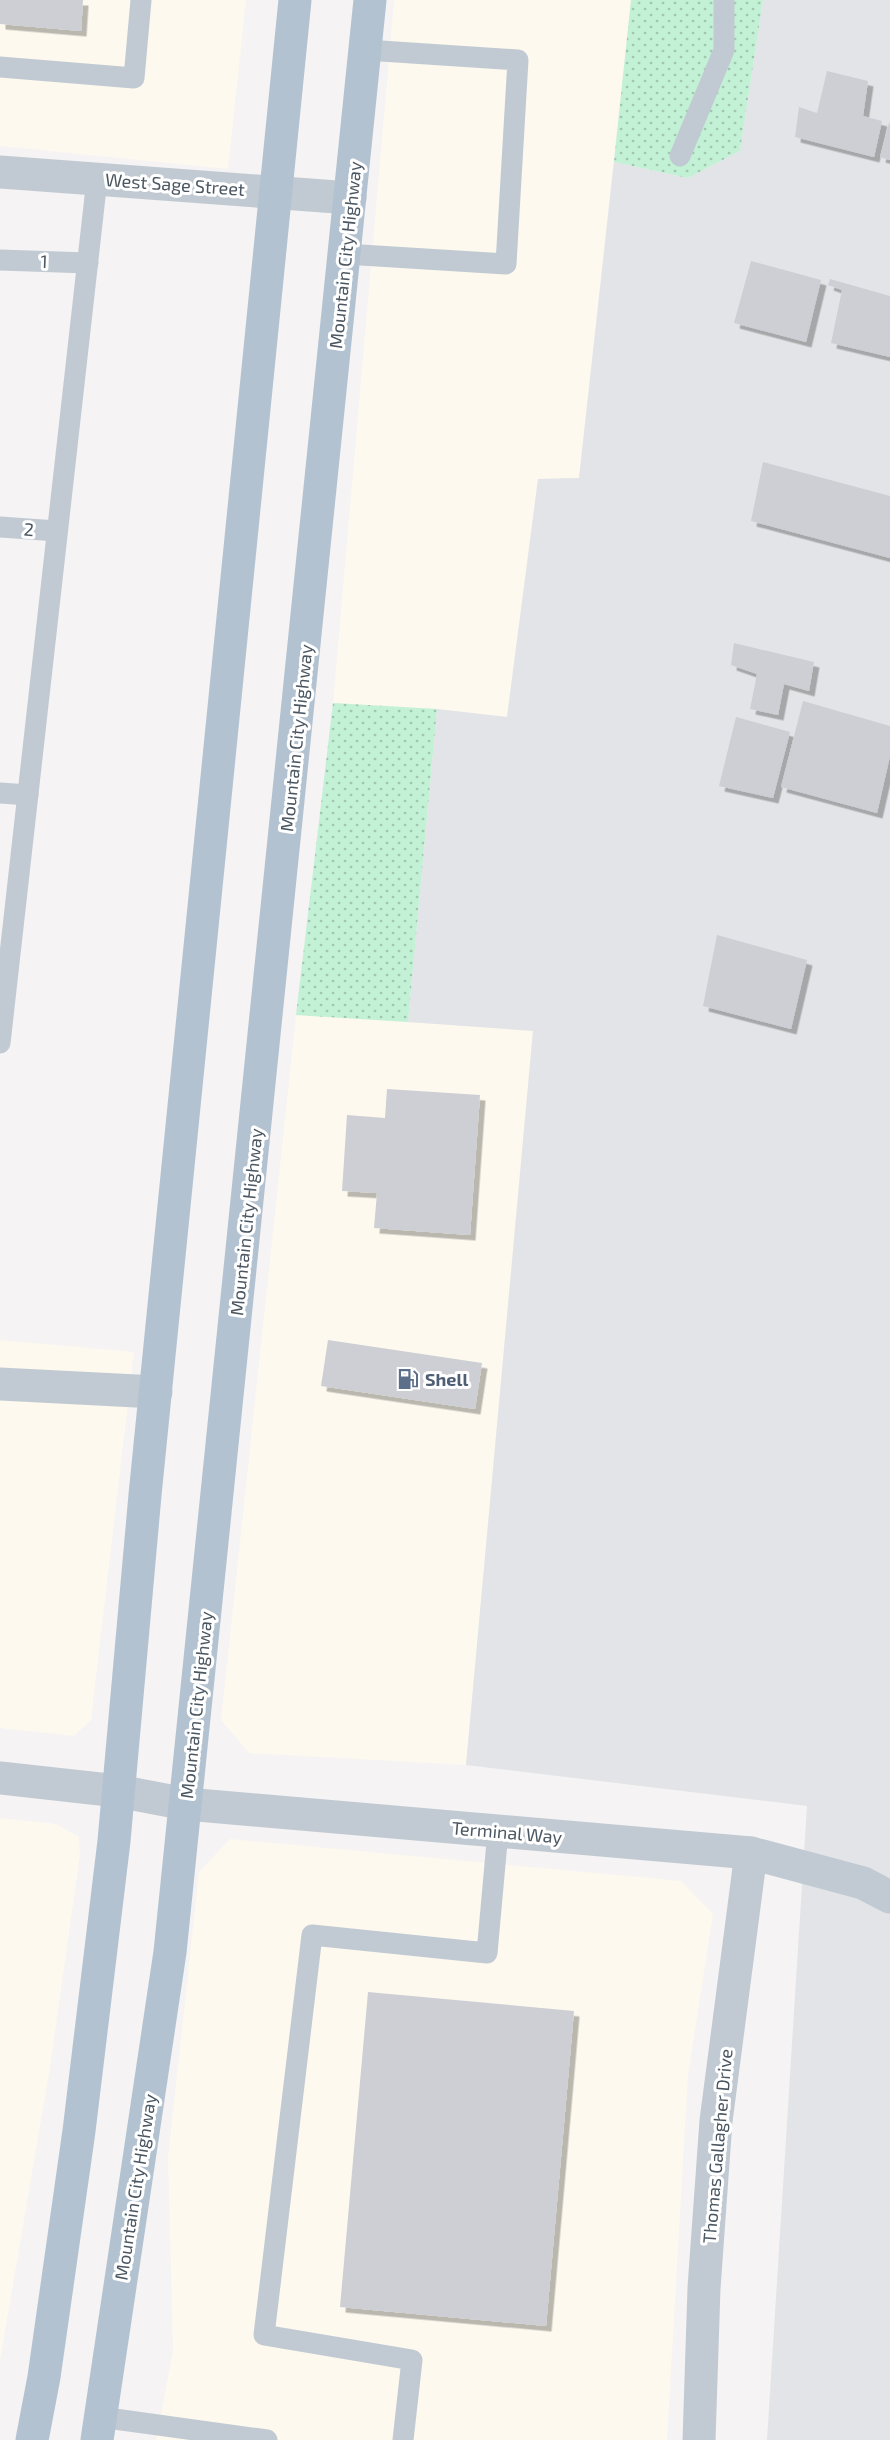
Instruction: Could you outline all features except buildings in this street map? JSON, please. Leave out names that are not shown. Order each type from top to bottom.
[{"type":"main road","points":[[32,2440],[44,2377],[79,2131],[118,1791],[295,0]]},
{"type":"main road","name":"Mountain City Highway","points":[[98,2428],[170,1952],[370,0]]},
{"type":"street","name":"West Sage Street","points":[[0,172],[351,198]]},
{"type":"street","points":[[0,1384],[156,1392]]},
{"type":"street","name":"Terminal Way","points":[[0,1778],[118,1791],[186,1804],[751,1853],[863,1883],[890,1897]]},
{"type":"street","name":"Thomas Gallagher Drive","points":[[699,2440],[704,2288],[716,2121],[751,1853]]},
{"type":"lane","points":[[0,67],[134,78],[141,0]]},
{"type":"lane","points":[[680,156],[724,50],[724,0]]},
{"type":"lane","points":[[345,254],[506,264],[518,60],[366,50]]},
{"type":"lane","points":[[0,1043],[97,179]]},
{"type":"lane","name":"1","points":[[0,260],[88,263]]},
{"type":"lane","name":"2","points":[[0,527],[57,531]]},
{"type":"lane","points":[[0,793],[28,795]]},
{"type":"lane","points":[[403,2440],[412,2360],[264,2335],[312,1935],[487,1953],[498,1831]]},
{"type":"lane","points":[[98,2428],[267,2440]]},
{"type":"shaded area","points":[[0,0],[246,0],[228,169],[0,146]]},
{"type":"shaded area","points":[[394,0],[631,0],[579,478],[538,479],[507,717],[437,709],[333,703]]},
{"type":"shaded area","points":[[763,0],[890,0],[890,2440],[767,2440],[807,1806],[466,1765],[533,1031],[408,1022],[437,709],[507,717],[538,479],[579,478],[614,162],[688,178],[740,151]]},
{"type":"shaded area","points":[[296,1015],[533,1030],[466,1765],[249,1753],[221,1720]]},
{"type":"shaded area","points":[[0,1340],[134,1352],[91,1720],[74,1736],[0,1728]]},
{"type":"shaded area","points":[[0,1818],[56,1824],[79,1837],[80,1855],[50,2067],[0,2361]]},
{"type":"shaded area","points":[[230,1839],[681,1881],[713,1914],[688,2075],[667,2440],[156,2440],[173,2351],[168,2158],[199,1872]]},
{"type":"green space","points":[[631,0],[763,0],[740,151],[688,178],[614,162]]},
{"type":"green space","points":[[333,703],[437,709],[408,1022],[296,1015]]},
{"type":"place","name":"Shell","points":[[408,1379]]}]
